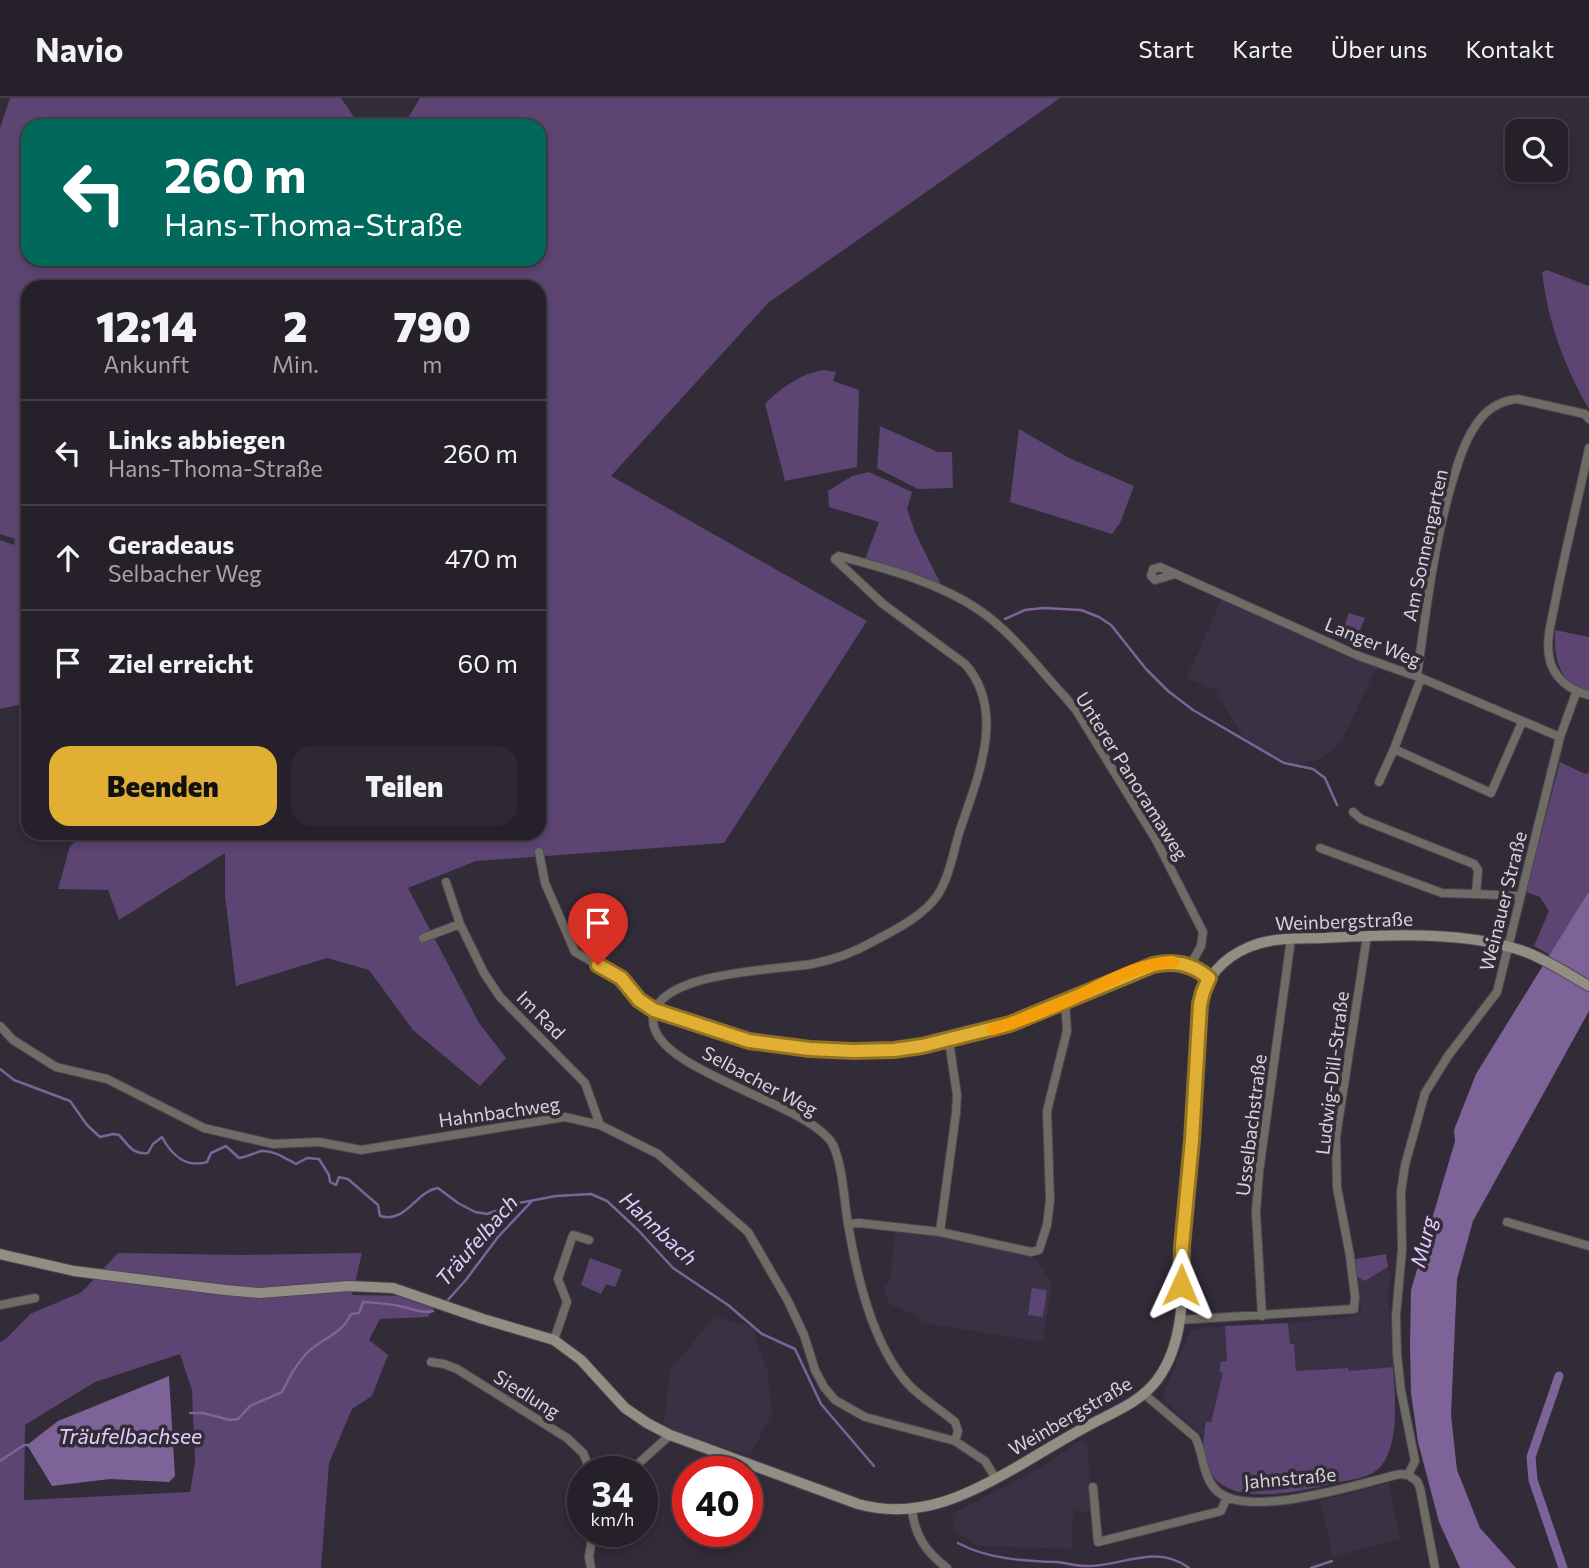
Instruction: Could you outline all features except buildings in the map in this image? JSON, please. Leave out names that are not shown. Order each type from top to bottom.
[{"type":"street","name":"Am Sonnengarten","points":[[1379,782],[1394,749],[1419,677],[1427,592],[1439,535],[1458,462],[1474,429],[1489,411],[1510,400],[1518,399],[1585,414],[1589,419]]},
{"type":"street","points":[[1589,449],[1558,586],[1548,646],[1556,674],[1576,692],[1589,695]]},
{"type":"street","name":"Unterer Panoramaweg","points":[[654,1010],[666,995],[701,981],[736,973],[812,964],[855,951],[909,921],[928,906],[945,880],[983,755],[986,720],[983,696],[973,673],[965,664],[883,604],[838,565],[835,559],[839,556],[912,578],[945,591],[979,610],[1014,641],[1066,698],[1156,841],[1188,899],[1203,932],[1203,940],[1190,965]]},
{"type":"street","name":"Langer Weg","points":[[1175,574],[1359,656],[1419,677],[1560,737]]},
{"type":"street","name":"Weinauer Straße","points":[[1408,1475],[1415,1461],[1397,1354],[1396,1316],[1402,1231],[1401,1192],[1405,1165],[1425,1093],[1448,1056],[1497,992],[1560,737],[1576,692]]},
{"type":"street","points":[[1394,749],[1491,793],[1522,722]]},
{"type":"street","points":[[1353,812],[1361,819],[1474,864],[1478,870],[1476,894]]},
{"type":"street","name":"Weinauer Straße","points":[[1320,848],[1442,893],[1519,896]]},
{"type":"street","points":[[539,852],[545,883],[575,952],[621,978],[639,1000],[654,1010],[749,1041],[842,1050],[894,1050],[949,1041],[1010,1024],[1153,965],[1176,962],[1190,965],[1209,978]]},
{"type":"street","name":"Im Rad","points":[[446,883],[460,925],[484,973],[500,997],[585,1083],[594,1101],[600,1125]]},
{"type":"street","points":[[423,938],[460,925]]},
{"type":"street","name":"Weinbergstraße","points":[[554,1340],[581,1360],[625,1408],[670,1435],[865,1506],[912,1510],[956,1499],[1144,1394],[1171,1357],[1180,1320],[1182,1233],[1192,1140],[1200,1004],[1209,978],[1223,963],[1241,950],[1262,942],[1367,936],[1443,937],[1508,947],[1538,958],[1589,986]]},
{"type":"street","name":"Ludwig-Dill-Straße","points":[[1262,1316],[1354,1309],[1355,1297],[1337,1188],[1336,1137],[1367,936]]},
{"type":"street","name":"Usselbachstraße","points":[[1262,1316],[1256,1212],[1259,1172],[1291,939]]},
{"type":"street","points":[[848,1224],[940,1232],[1031,1252],[1039,1250],[1047,1225],[1050,1200],[1047,1111],[1067,1031],[1065,1002]]},
{"type":"street","name":"Selbacher Weg","points":[[654,1010],[653,1025],[656,1034],[681,1056],[723,1081],[795,1115],[831,1141],[837,1158],[861,1283],[887,1354],[909,1385],[956,1422],[958,1431],[955,1441]]},
{"type":"street","name":"Hahnbachweg","points":[[0,1026],[13,1040],[56,1067],[107,1079],[204,1128],[273,1144],[319,1142],[361,1150],[565,1117],[600,1125],[658,1154],[748,1232],[788,1301],[804,1335],[815,1370],[835,1400],[865,1417],[955,1441],[985,1461],[996,1479]]},
{"type":"street","points":[[940,1232],[957,1095],[949,1041]]},
{"type":"street","points":[[1507,1222],[1586,1244]]},
{"type":"street","points":[[0,1254],[74,1271],[260,1293],[373,1285],[393,1288],[554,1340],[567,1302],[558,1279],[573,1235],[589,1240]]},
{"type":"street","points":[[0,1305],[35,1298]]},
{"type":"street","points":[[1180,1320],[1262,1316]]},
{"type":"street","name":"Siedlung","points":[[431,1362],[457,1369],[567,1438],[584,1456]]},
{"type":"street","name":"Jahnstraße","points":[[1144,1394],[1195,1437],[1213,1485],[1227,1497],[1253,1501],[1315,1496],[1400,1474],[1408,1475]]},
{"type":"street","points":[[647,1456],[670,1435]]},
{"type":"street","points":[[1408,1475],[1417,1481],[1420,1488],[1435,1568]]},
{"type":"street","points":[[1093,1487],[1098,1542],[1221,1511],[1227,1497]]},
{"type":"street","points":[[912,1510],[920,1541],[931,1556],[947,1568]]},
{"type":"street","points":[[591,1547],[591,1568]]},
{"type":"shaded area","points":[[10,98],[341,98],[355,119],[21,119],[21,266],[546,266],[546,119],[407,119],[420,98],[1060,98],[768,303],[611,476],[867,621],[724,843],[476,861],[408,888],[479,1023],[506,1058],[480,1086],[413,1030],[369,970],[327,958],[236,986],[225,896],[225,853],[119,920],[108,890],[58,889],[70,846],[77,840],[546,840],[546,280],[21,280],[21,704],[0,709],[0,540],[14,545],[15,539],[0,534],[0,128]]},
{"type":"shaded area","points":[[1547,270],[1589,286],[1589,409],[1565,360],[1553,326],[1542,272]]},
{"type":"shaded area","points":[[823,370],[836,372],[833,381],[859,390],[857,467],[785,481],[765,404],[792,382]]},
{"type":"shaded area","points":[[880,426],[938,452],[952,452],[953,488],[918,489],[877,468]]},
{"type":"shaded area","points":[[1019,429],[1069,458],[1134,486],[1120,523],[1112,534],[1010,502]]},
{"type":"shaded area","points":[[869,472],[912,492],[907,509],[915,532],[943,589],[864,562],[879,522],[829,507],[828,491],[852,476]]},
{"type":"shaded area","points":[[1222,597],[1378,665],[1343,738],[1331,751],[1317,760],[1295,765],[1283,761],[1243,737],[1215,690],[1187,678]]},
{"type":"shaded area","points":[[1349,613],[1365,618],[1355,642],[1341,635]]},
{"type":"shaded area","points":[[1555,630],[1589,637],[1589,692],[1564,676],[1557,660]]},
{"type":"shaded area","points":[[1560,762],[1585,774],[1589,773],[1589,891],[1550,955],[1534,946],[1549,911],[1540,897],[1526,892]]},
{"type":"shaded area","points":[[895,1231],[937,1235],[1028,1254],[1037,1260],[1052,1283],[1043,1342],[922,1323],[914,1314],[889,1304],[883,1287],[890,1281]]},
{"type":"shaded area","points":[[118,1253],[362,1253],[352,1295],[416,1296],[435,1306],[428,1317],[380,1319],[369,1340],[388,1355],[372,1396],[352,1409],[329,1463],[321,1568],[0,1568],[0,1342],[30,1314],[82,1292]],"holes":[[[180,1354],[192,1390],[195,1462],[190,1492],[24,1500],[25,1425],[95,1382]]]},
{"type":"shaded area","points":[[1386,1254],[1388,1267],[1365,1281],[1357,1277],[1355,1259]]},
{"type":"shaded area","points":[[590,1258],[622,1270],[615,1287],[606,1284],[601,1294],[581,1285]]},
{"type":"shaded area","points":[[1388,1267],[1391,1277],[1388,1291],[1393,1367],[1348,1371],[1347,1368],[1296,1371],[1294,1345],[1290,1345],[1288,1323],[1353,1316],[1361,1310],[1357,1277],[1366,1280]]},
{"type":"shaded area","points":[[1032,1288],[1047,1290],[1043,1317],[1028,1315]]},
{"type":"shaded area","points":[[715,1316],[752,1327],[768,1373],[772,1414],[750,1456],[667,1429],[664,1423],[670,1370]]},
{"type":"shaded area","points":[[1288,1323],[1290,1344],[1294,1344],[1296,1371],[1348,1368],[1349,1371],[1393,1367],[1395,1418],[1391,1445],[1381,1466],[1364,1476],[1285,1493],[1240,1492],[1222,1485],[1210,1472],[1204,1451],[1206,1422],[1211,1422],[1223,1373],[1219,1372],[1221,1362],[1227,1361],[1225,1326]]},
{"type":"shaded area","points":[[1225,1326],[1227,1362],[1210,1423],[1206,1422],[1203,1436],[1163,1400],[1190,1332]]},
{"type":"shaded area","points":[[1081,1440],[1087,1444],[1093,1512],[1073,1511],[1072,1549],[976,1546],[953,1529],[952,1514],[1042,1467]]},
{"type":"shaded area","points":[[1389,1483],[1400,1539],[1333,1557],[1320,1501]]},
{"type":"water","points":[[1589,891],[1589,1011],[1473,1221],[1457,1279],[1451,1415],[1457,1470],[1480,1528],[1516,1568],[1460,1568],[1439,1522],[1418,1442],[1411,1393],[1411,1290],[1455,1141],[1454,1130],[1476,1074]]},
{"type":"water","name":"Träufelbachsee","points":[[169,1376],[175,1476],[169,1482],[110,1479],[52,1486],[27,1445],[58,1421]]},
{"type":"waterway","points":[[1005,619],[1025,610],[1043,608],[1081,610],[1099,617],[1111,625],[1146,669],[1168,691],[1193,710],[1284,763],[1313,769],[1325,778],[1337,805]]},
{"type":"waterway","name":"Hahnbach","points":[[0,1069],[14,1080],[70,1101],[87,1125],[100,1137],[119,1135],[138,1152],[148,1153],[153,1144],[162,1137],[175,1155],[193,1163],[207,1162],[211,1153],[226,1146],[239,1158],[266,1151],[296,1164],[307,1158],[319,1159],[329,1175],[330,1182],[336,1185],[339,1177],[348,1179],[378,1205],[380,1216],[397,1215],[430,1190],[438,1188],[458,1203],[475,1212],[487,1214],[519,1203],[556,1196],[591,1194],[607,1201],[673,1268],[728,1305],[762,1334],[795,1349],[821,1404],[874,1466]]},
{"type":"waterway","name":"Träufelbach","points":[[446,1302],[498,1237],[532,1201]]},
{"type":"waterway","name":"Träufelbach","points":[[190,1413],[238,1419],[250,1406],[282,1392],[292,1372],[306,1354],[342,1328],[351,1314],[359,1313],[363,1302],[433,1311]]},
{"type":"waterway","points":[[1559,1376],[1531,1457],[1533,1480],[1563,1568]]},
{"type":"waterway","name":"Träufelbach","points":[[0,1461],[24,1445],[30,1445]]},
{"type":"waterway","name":"Hahnbach","points":[[958,1543],[981,1553],[1019,1560],[1086,1566],[1165,1557],[1189,1568]]},
{"type":"waterway","name":"Hahnbach","points":[[1311,1568],[1332,1561]]},
{"type":"slow traffic","points":[[993,1029],[1153,965],[1173,962]]},
{"type":"route","points":[[598,965],[621,978],[639,1000],[654,1010],[749,1041],[810,1049],[853,1051],[922,1046],[1010,1024],[1105,983],[1164,962],[1190,965],[1200,970],[1209,978],[1200,1004],[1181,1285]]},
{"type":"water label","name":"Murg","points":[[1424,1242]]}]
